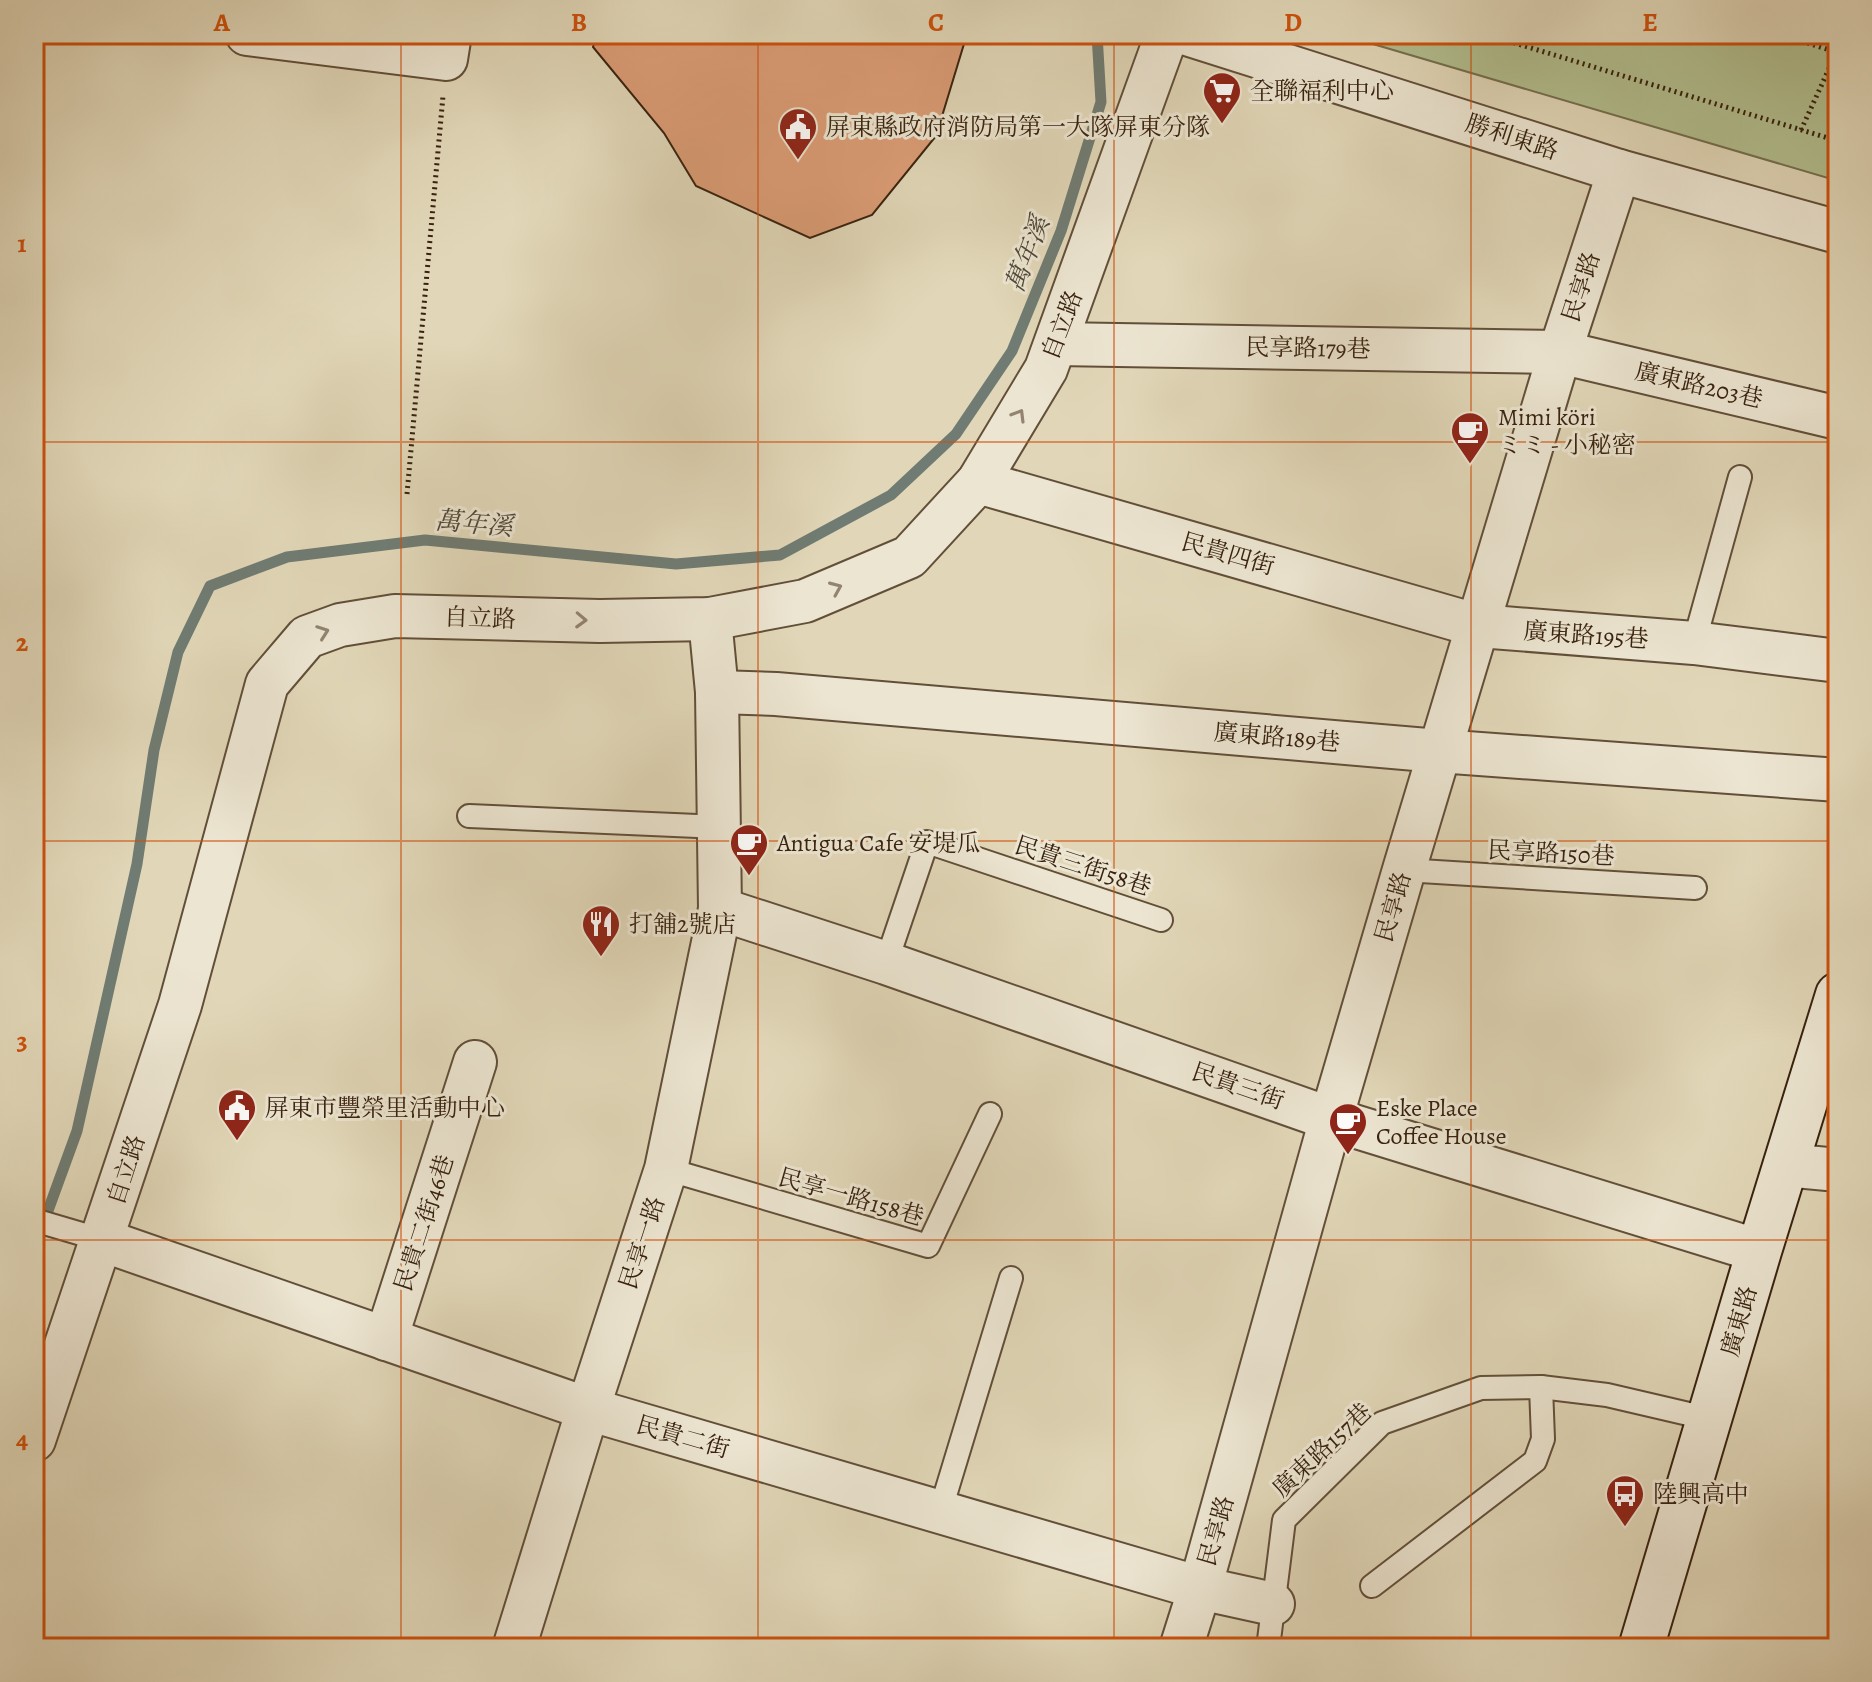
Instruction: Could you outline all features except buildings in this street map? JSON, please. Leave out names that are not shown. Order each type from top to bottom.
[{"type":"street","points":[[247,34],[448,46]]},
{"type":"street","name":"自立路","points":[[34,1440],[56,1370],[90,1236],[180,1005],[267,684],[307,637],[340,625],[395,616],[600,621],[710,619],[805,601],[909,557],[978,482],[1046,369],[1167,34]]},
{"type":"street","name":"勝利東路","points":[[1187,34],[1619,171],[1838,232]]},
{"type":"street","name":"民享路","points":[[1181,1648],[1439,751],[1560,352],[1619,171]]},
{"type":"street","name":"民享路179巷","points":[[1056,344],[1560,352]]},
{"type":"street","name":"廣東路203巷","points":[[1560,352],[1838,418]]},
{"type":"street","name":"民貴四街","points":[[978,482],[1479,626]]},
{"type":"street","name":"民享一路","points":[[514,1648],[666,1169],[720,909],[717,692],[710,619]]},
{"type":"street","name":"廣東路195巷","points":[[1479,626],[1694,643],[1838,661]]},
{"type":"street","name":"廣東路189巷","points":[[717,692],[776,694],[1439,751],[1838,780]]},
{"type":"street","name":"民貴三街","points":[[720,909],[886,963],[1331,1119],[1759,1251]]},
{"type":"street","name":"廣東路","points":[[1641,1648],[1838,995]]},
{"type":"street","name":"民貴二街46巷","points":[[386,1339],[475,1062]]},
{"type":"street","points":[[1785,1165],[1838,1170]]},
{"type":"street","name":"民貴二街","points":[[90,1236],[588,1409],[1200,1588],[1273,1604]]},
{"type":"lane","points":[[1694,643],[1740,477]]},
{"type":"lane","points":[[469,816],[720,827]]},
{"type":"lane","name":"民貴三街58巷","points":[[886,963],[927,842],[1161,920]]},
{"type":"lane","name":"民享路150巷","points":[[1404,870],[1695,888]]},
{"type":"lane","name":"民享一路158巷","points":[[666,1169],[928,1246],[990,1114]]},
{"type":"lane","points":[[34,1220],[90,1236]]},
{"type":"lane","points":[[940,1512],[1011,1278]]},
{"type":"lane","points":[[1372,1586],[1535,1461],[1543,1439],[1541,1387]]},
{"type":"lane","name":"廣東路157巷","points":[[1268,1648],[1284,1520],[1382,1423],[1481,1388],[1541,1387],[1607,1395],[1710,1419]]},
{"type":"path","points":[[1485,34],[1838,141]]},
{"type":"path","points":[[1519,45],[1522,34]]},
{"type":"path","points":[[1779,34],[1837,51],[1801,130]]},
{"type":"path","points":[[407,494],[448,46]]},
{"type":"green space","points":[[1339,34],[1838,34],[1838,181]]},
{"type":"waterway","name":"萬年溪","points":[[34,1249],[77,1131],[137,864],[154,750],[178,652],[210,586],[287,557],[425,540],[676,564],[780,555],[891,495],[956,434],[1012,351],[1061,231],[1101,102],[1097,34]]},
{"type":"place","name":"全聯福利中心","points":[[1222,125]]},
{"type":"place","name":"屏東縣政府消防局第一大隊屏東分隊","points":[[798,161]]},
{"type":"place","name":"Mimi köri ミミ - 小秘密","points":[[1470,465]]},
{"type":"place","name":"Antigua Cafe 安堤瓜","points":[[749,877]]},
{"type":"place","name":"打舖2號店","points":[[601,958]]},
{"type":"place","name":"屏東市豐榮里活動中心","points":[[237,1142]]},
{"type":"place","name":"Eske Place Coffee House","points":[[1348,1156]]},
{"type":"place","name":"陸興高中","points":[[1625,1528]]}]
